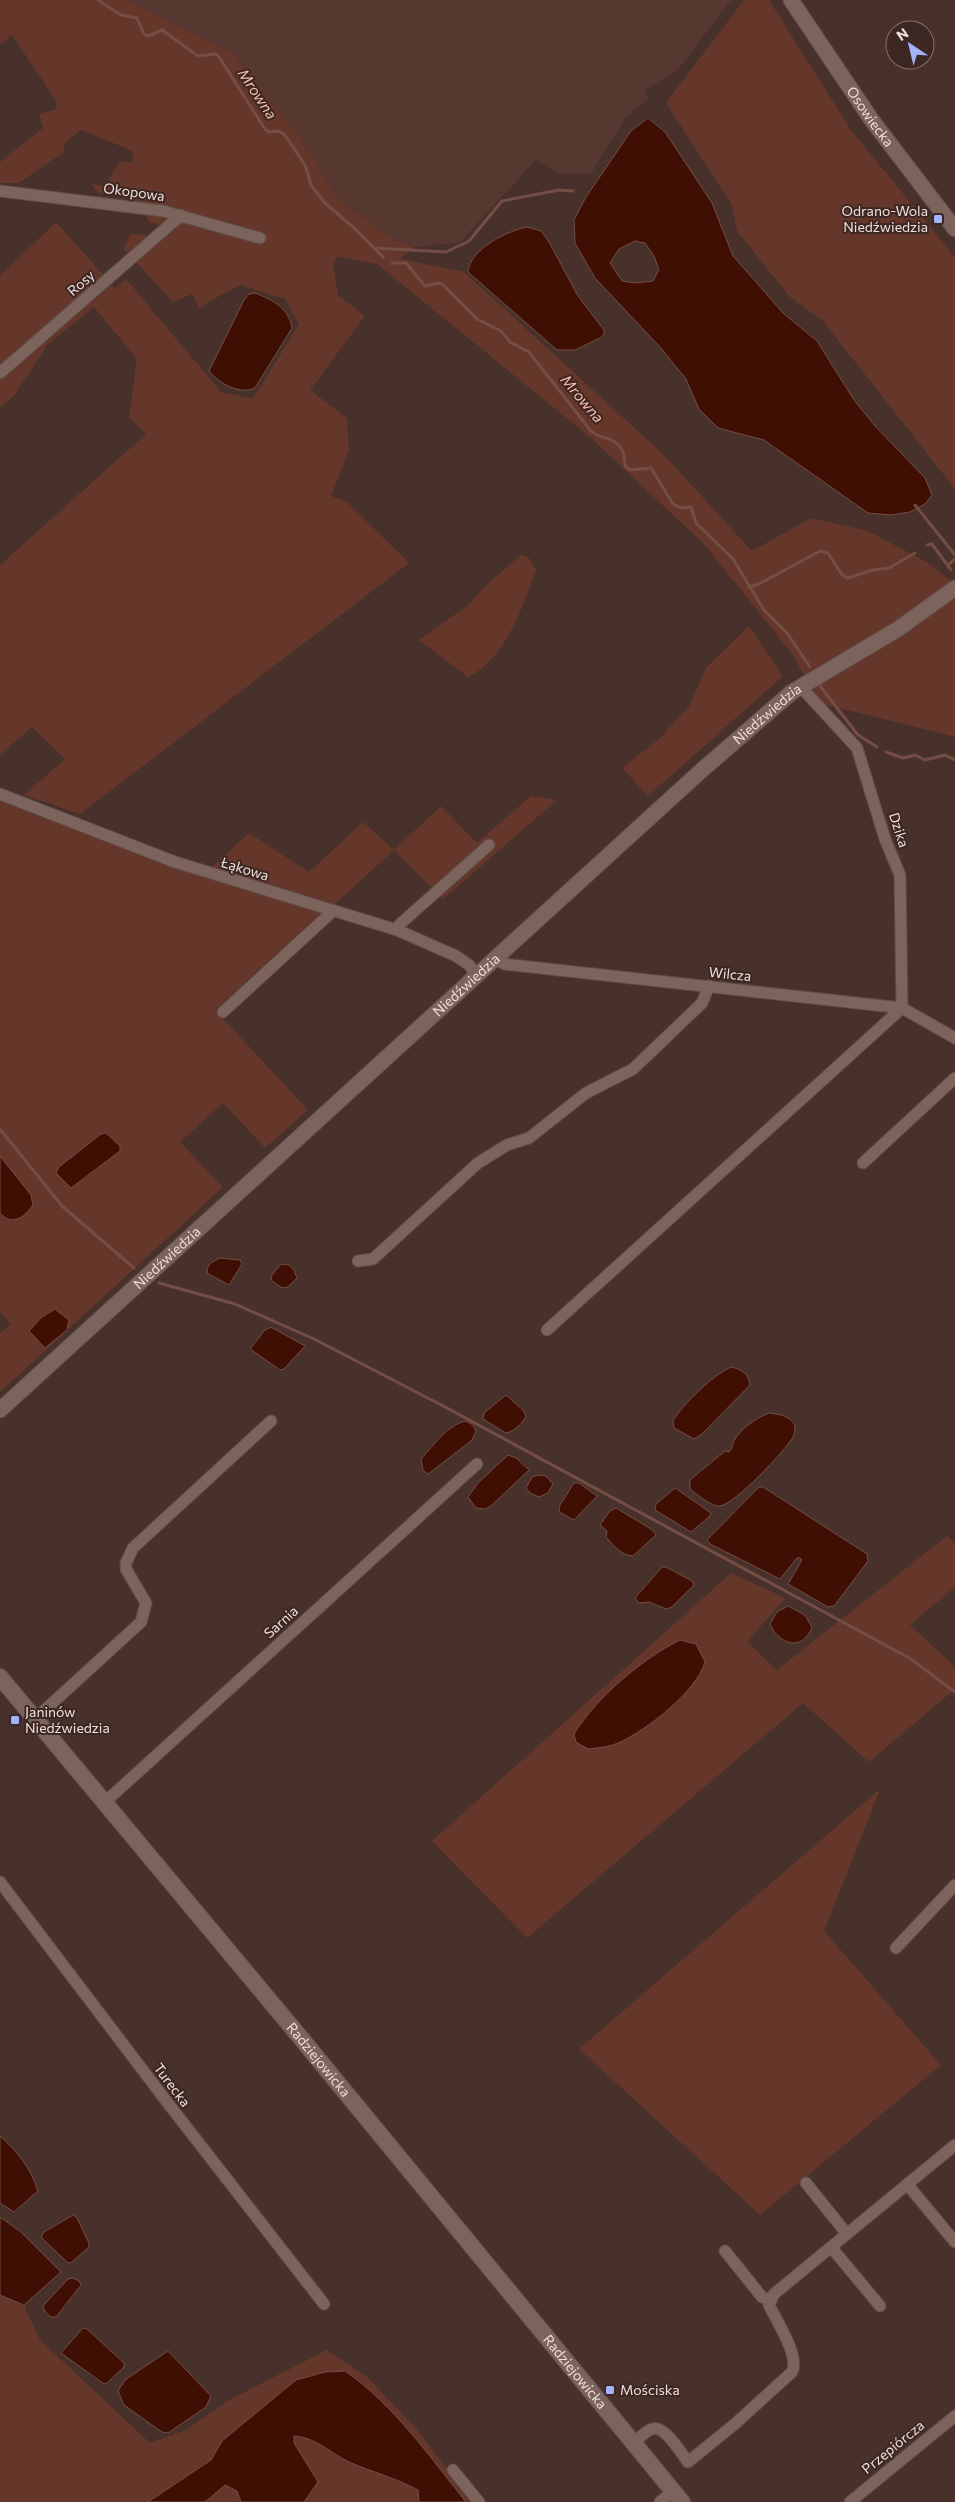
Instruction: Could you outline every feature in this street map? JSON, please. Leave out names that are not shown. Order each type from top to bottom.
[{"type":"main road","name":"Radziejowicka","points":[[0,1677],[677,2497]]},
{"type":"street","name":"Osowiecka","points":[[791,0],[871,119],[955,230]]},
{"type":"street","name":"Okopowa","points":[[0,191],[181,215],[260,238]]},
{"type":"street","name":"Rosy","points":[[0,373],[181,215]]},
{"type":"street","name":"Niedźwiedzia","points":[[0,1410],[702,770],[800,686],[927,610],[955,588]]},
{"type":"street","name":"Dzika","points":[[800,686],[857,748],[885,839],[900,875],[902,1008]]},
{"type":"street","name":"Łąkowa","points":[[0,794],[175,862],[397,930],[456,956],[469,965],[477,976]]},
{"type":"street","points":[[397,930],[400,924],[489,844]]},
{"type":"street","points":[[223,1012],[333,911]]},
{"type":"street","name":"Wilcza","points":[[497,958],[504,964],[902,1008],[955,1038]]},
{"type":"street","points":[[358,1261],[373,1259],[478,1163],[508,1146],[536,1134],[586,1093],[633,1068],[702,1003],[709,986]]},
{"type":"street","points":[[547,1330],[902,1008]]},
{"type":"street","points":[[863,1163],[955,1078]]},
{"type":"street","points":[[35,1719],[141,1622],[146,1603],[126,1568],[126,1562],[133,1548],[271,1421]]},
{"type":"street","name":"Sarnia","points":[[104,1803],[476,1464]]},
{"type":"street","name":"Turecka","points":[[0,1882],[167,2102],[324,2304]]},
{"type":"street","points":[[896,1948],[955,1885]]},
{"type":"street","points":[[633,2443],[651,2429],[657,2428],[664,2431],[688,2462],[736,2423],[792,2372],[795,2366],[794,2354],[769,2305],[774,2294],[955,2145]]},
{"type":"street","points":[[806,2183],[847,2234]]},
{"type":"street","points":[[907,2184],[955,2242]]},
{"type":"street","points":[[831,2246],[880,2306]]},
{"type":"street","points":[[724,2251],[762,2297],[770,2300]]},
{"type":"street","name":"Przepiórcza","points":[[850,2502],[955,2416]]},
{"type":"street","points":[[453,2470],[479,2502]]},
{"type":"street","points":[[660,2502],[677,2497]]},
{"type":"shaded area","points":[[0,0],[125,0],[234,54],[251,79],[301,139],[339,200],[394,240],[414,247],[400,259],[464,272],[664,455],[752,551],[811,518],[868,531],[928,563],[955,584],[955,737],[819,703],[793,655],[704,544],[590,437],[377,264],[337,256],[333,264],[338,295],[365,316],[310,390],[347,418],[349,450],[331,496],[346,501],[409,563],[80,814],[24,795],[65,759],[32,727],[0,755],[0,565],[146,434],[129,417],[137,359],[94,307],[48,344],[13,397],[0,407],[0,276],[56,222],[115,288],[126,279],[221,392],[253,399],[299,324],[285,299],[240,285],[210,301],[200,309],[192,294],[173,302],[123,248],[131,234],[148,235],[161,224],[150,223],[137,201],[98,193],[91,184],[108,186],[109,179],[119,162],[133,162],[133,152],[126,148],[81,130],[64,144],[64,152],[19,183],[0,183],[0,162],[43,128],[39,114],[57,109],[55,99],[12,35],[0,45]]},
{"type":"shaded area","points":[[125,0],[731,0],[677,71],[644,90],[649,98],[625,118],[591,174],[559,174],[536,160],[460,242],[414,247],[394,240],[339,200],[301,139],[251,79],[234,54]]},
{"type":"shaded area","points":[[744,0],[769,0],[851,130],[955,257],[955,489],[823,321],[790,297],[737,231],[732,205],[666,103]]},
{"type":"shaded area","points":[[648,118],[665,132],[712,203],[733,256],[783,313],[817,341],[854,400],[875,426],[925,478],[932,495],[925,504],[910,512],[891,515],[868,513],[764,440],[718,428],[699,409],[686,379],[660,347],[595,278],[575,243],[574,220],[586,197],[631,131]],"holes":[[[635,241],[645,243],[654,256],[659,270],[653,281],[635,283],[622,281],[610,263],[619,249]]]},
{"type":"shaded area","points":[[527,227],[541,231],[549,242],[578,296],[604,330],[604,335],[600,338],[575,350],[557,350],[468,272],[475,256],[491,242],[510,232]]},
{"type":"shaded area","points":[[255,293],[284,310],[292,328],[255,388],[243,390],[224,384],[209,371],[244,300],[249,294]]},
{"type":"shaded area","points":[[521,555],[528,557],[536,569],[526,599],[503,645],[481,669],[468,677],[419,640],[471,603],[483,588]]},
{"type":"shaded area","points":[[749,626],[783,676],[648,796],[622,768],[659,739],[690,705],[706,668]]},
{"type":"shaded area","points":[[531,796],[557,800],[443,899],[394,850],[441,806],[477,843]]},
{"type":"shaded area","points":[[0,801],[170,866],[321,913],[215,1010],[308,1110],[265,1148],[223,1103],[180,1142],[223,1187],[0,1392],[0,1333],[11,1325],[0,1312]]},
{"type":"shaded area","points":[[363,822],[394,850],[335,904],[210,869],[249,833],[309,872]]},
{"type":"shaded area","points":[[106,1133],[120,1146],[120,1151],[71,1188],[56,1173],[59,1167],[101,1134]]},
{"type":"shaded area","points":[[0,1156],[31,1195],[33,1205],[18,1219],[9,1219],[0,1213]]},
{"type":"shaded area","points":[[220,1258],[240,1260],[242,1264],[229,1285],[207,1273],[210,1264]]},
{"type":"shaded area","points":[[281,1264],[289,1265],[294,1270],[297,1278],[288,1287],[282,1288],[271,1280],[272,1275]]},
{"type":"shaded area","points":[[55,1309],[69,1320],[67,1330],[45,1348],[29,1331],[42,1317]]},
{"type":"shaded area","points":[[271,1327],[305,1346],[284,1369],[280,1370],[250,1349],[265,1330]]},
{"type":"shaded area","points":[[732,1367],[744,1373],[750,1385],[702,1434],[694,1439],[674,1428],[673,1421],[691,1399],[708,1382]]},
{"type":"shaded area","points":[[506,1395],[523,1410],[526,1416],[518,1427],[506,1433],[483,1419],[484,1413]]},
{"type":"shaded area","points":[[769,1413],[790,1419],[795,1425],[795,1431],[788,1444],[748,1487],[720,1506],[708,1502],[690,1489],[690,1480],[725,1451],[729,1452],[734,1441],[744,1428]]},
{"type":"shaded area","points":[[466,1421],[473,1425],[476,1431],[472,1440],[427,1474],[423,1470],[421,1459],[447,1431]]},
{"type":"shaded area","points":[[508,1455],[516,1458],[529,1470],[491,1506],[485,1509],[476,1508],[468,1497],[478,1483]]},
{"type":"shaded area","points":[[546,1476],[553,1484],[548,1493],[539,1497],[530,1493],[526,1488],[532,1477]]},
{"type":"shaded area","points":[[574,1483],[579,1483],[597,1496],[574,1520],[559,1512],[560,1505]]},
{"type":"shaded area","points":[[759,1487],[763,1487],[867,1554],[868,1561],[834,1606],[828,1607],[788,1584],[802,1560],[800,1558],[797,1558],[780,1579],[710,1544],[707,1540]]},
{"type":"shaded area","points":[[675,1488],[711,1513],[709,1517],[691,1532],[655,1510],[656,1504]]},
{"type":"shaded area","points":[[616,1508],[651,1529],[656,1535],[633,1556],[621,1552],[615,1547],[606,1537],[607,1531],[600,1525],[610,1511]]},
{"type":"shaded area","points":[[947,1536],[955,1543],[955,1587],[910,1625],[955,1667],[955,1689],[869,1762],[803,1703],[527,1938],[432,1841],[731,1573],[785,1598],[747,1642],[777,1670]]},
{"type":"shaded area","points":[[662,1567],[666,1567],[692,1581],[694,1585],[672,1607],[666,1609],[649,1602],[639,1603],[635,1598]]},
{"type":"shaded area","points":[[788,1606],[805,1615],[812,1627],[808,1635],[797,1643],[785,1641],[779,1637],[770,1624],[777,1612]]},
{"type":"shaded area","points":[[680,1640],[696,1644],[705,1662],[700,1674],[692,1685],[669,1709],[643,1729],[618,1743],[588,1749],[576,1742],[574,1734],[584,1720],[621,1680],[665,1648]]},
{"type":"shaded area","points":[[880,1789],[824,1931],[941,2065],[760,2215],[579,2049]]},
{"type":"shaded area","points":[[0,2136],[23,2160],[38,2191],[14,2212],[0,2203]]},
{"type":"shaded area","points":[[73,2215],[77,2218],[89,2243],[89,2247],[72,2262],[68,2263],[41,2237],[44,2232]]},
{"type":"shaded area","points":[[0,2217],[21,2232],[61,2272],[24,2305],[0,2295]]},
{"type":"shaded area","points":[[73,2278],[79,2281],[81,2285],[56,2317],[51,2317],[45,2312],[43,2306],[68,2279]]},
{"type":"shaded area","points":[[0,2295],[24,2305],[40,2340],[150,2443],[186,2430],[229,2400],[327,2350],[367,2377],[414,2426],[472,2502],[0,2502]]},
{"type":"shaded area","points":[[83,2328],[87,2329],[124,2363],[124,2367],[107,2383],[104,2384],[61,2353]]},
{"type":"shaded area","points":[[168,2351],[211,2396],[206,2407],[168,2433],[162,2432],[124,2405],[118,2391],[125,2380]]},
{"type":"shaded area","points":[[345,2371],[395,2415],[466,2502],[419,2502],[418,2490],[349,2462],[309,2439],[294,2436],[294,2443],[318,2482],[304,2502],[241,2502],[237,2491],[225,2485],[205,2502],[148,2502],[211,2460],[222,2441],[296,2380],[325,2372]]},
{"type":"waterway","name":"Mrowna","points":[[98,0],[121,15],[137,18],[144,34],[148,36],[162,30],[198,56],[216,54],[265,129],[269,132],[279,131],[285,135],[305,165],[311,185],[324,202],[383,257]]},
{"type":"waterway","name":"Mrowna","points":[[374,248],[446,252],[469,241],[502,201],[559,190],[573,191]]},
{"type":"waterway","name":"Mrowna","points":[[392,263],[406,263],[425,286],[442,284],[477,319],[501,331],[510,342],[529,352],[591,431],[617,443],[624,454],[626,467],[630,470],[651,468],[673,504],[681,508],[691,507],[696,523],[733,559],[764,610],[787,633],[810,667]]},
{"type":"waterway","name":"Mrowna","points":[[915,505],[955,555]]},
{"type":"waterway","name":"Mrowna","points":[[927,545],[932,544],[951,570]]},
{"type":"waterway","name":"Mrowna","points":[[749,587],[759,584],[820,551],[828,553],[842,575],[848,578],[873,570],[889,568],[915,553]]},
{"type":"waterway","name":"Mrowna","points":[[948,565],[955,559]]},
{"type":"waterway","name":"Mrowna","points":[[820,686],[858,735],[877,747]]},
{"type":"waterway","name":"Mrowna","points":[[886,752],[903,758],[915,755],[925,760],[945,755],[955,760]]},
{"type":"waterway","points":[[0,1129],[62,1206],[134,1268]]},
{"type":"waterway","points":[[159,1283],[235,1304],[314,1339],[447,1408],[911,1659],[955,1692]]},
{"type":"place","name":"Odrano-Wola Niedźwiedzia","points":[[938,219]]},
{"type":"place","name":"Janinów Niedźwiedzia","points":[[15,1720]]},
{"type":"place","name":"Mościska","points":[[610,2390]]}]
